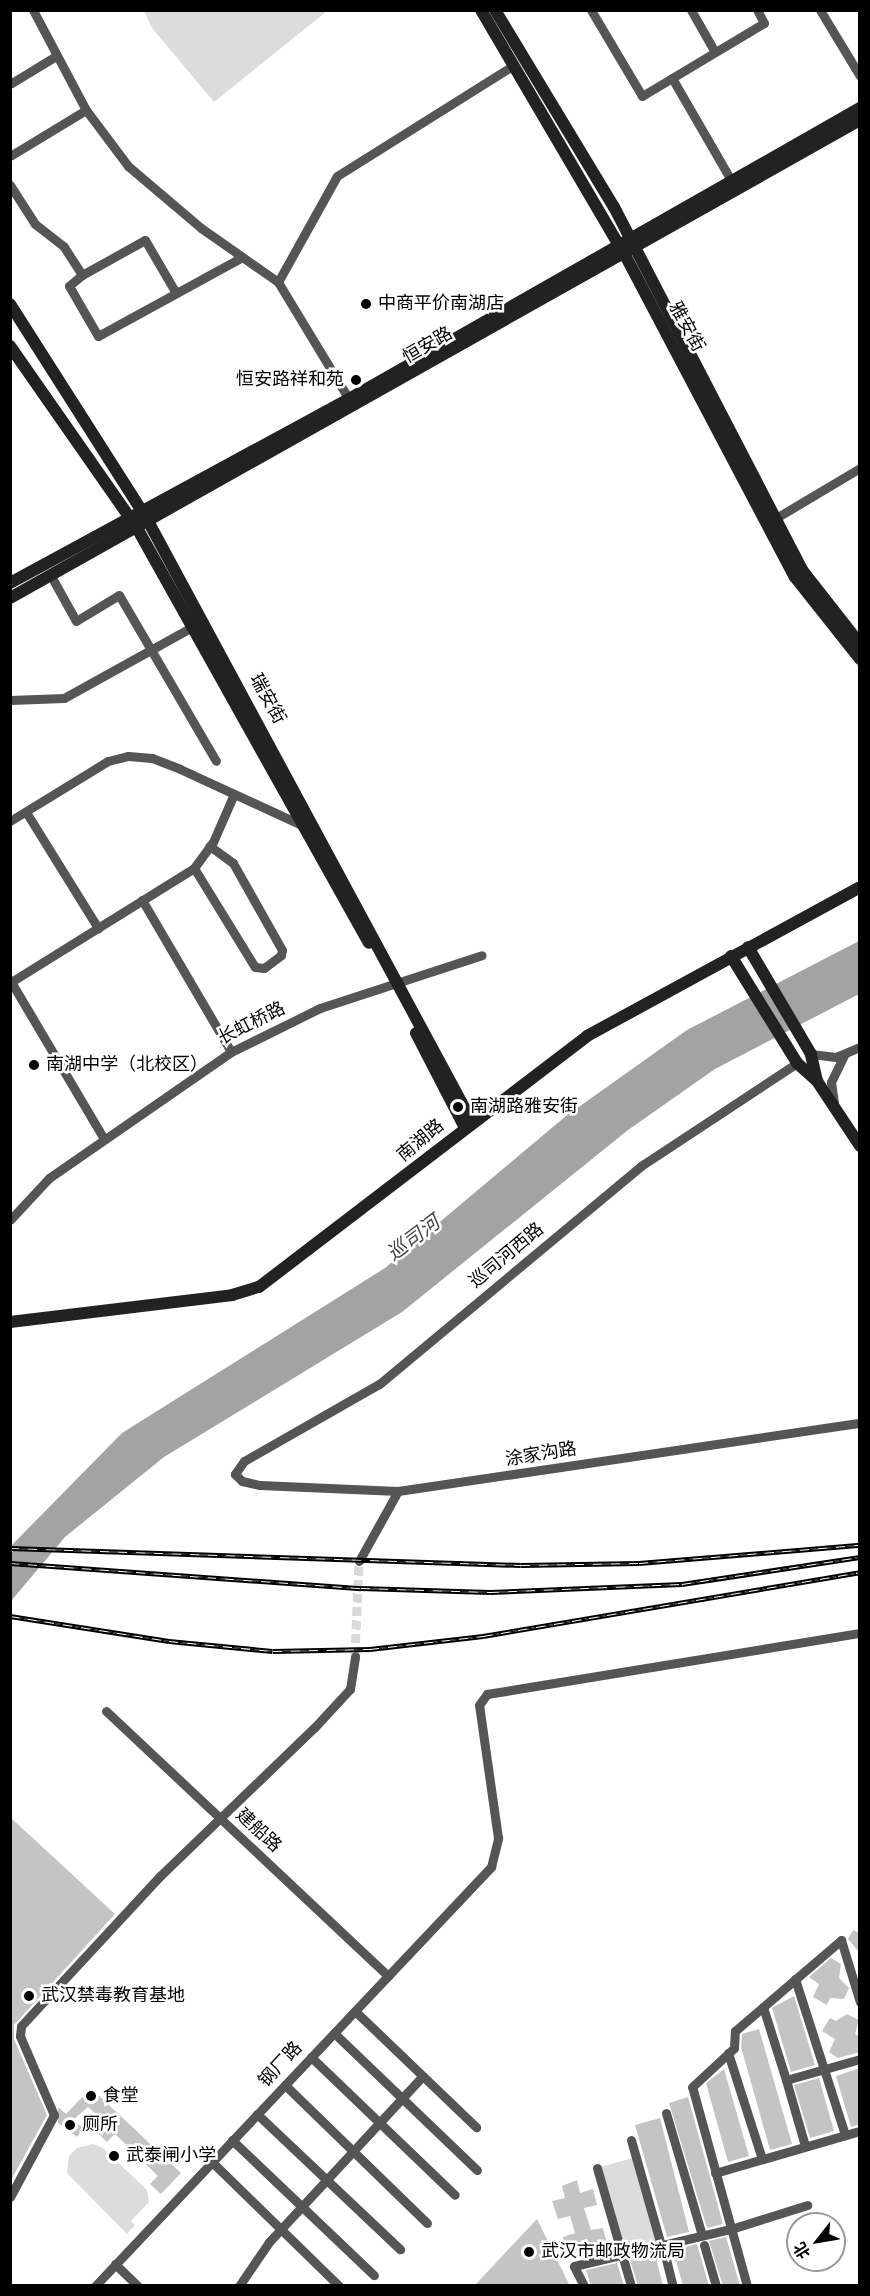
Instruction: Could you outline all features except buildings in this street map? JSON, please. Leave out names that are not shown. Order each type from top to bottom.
[{"type":"main road","name":"雅安街","points":[[481,10],[628,246]]},
{"type":"main road","name":"雅安街","points":[[495,10],[628,246],[807,596],[860,659]]},
{"type":"main road","name":"恒安路","points":[[10,598],[628,246],[860,108]]},
{"type":"main road","name":"恒安路","points":[[733,184],[860,120]]},
{"type":"main road","name":"瑞安街","points":[[10,304],[142,510],[143,524],[194,626],[394,983]]},
{"type":"main road","name":"瑞安街","points":[[10,346],[130,516],[143,524],[394,983],[468,1125]]},
{"type":"main road","name":"恒安路","points":[[10,583],[130,516],[352,404]]},
{"type":"main road","name":"雅安街","points":[[770,522],[810,582],[860,644]]},
{"type":"main road","name":"南湖路","points":[[10,1322],[232,1295],[259,1287],[328,1239],[468,1125],[593,1032],[860,887]]},
{"type":"main road","points":[[747,947],[811,1054],[817,1081]]},
{"type":"main road","points":[[731,956],[797,1063],[817,1081],[860,1146]]},
{"type":"street","points":[[33,10],[86,110],[128,166],[242,257],[278,282],[352,404]]},
{"type":"street","points":[[591,10],[642,96],[764,23],[757,10]]},
{"type":"street","points":[[691,10],[715,52]]},
{"type":"street","points":[[820,10],[860,76]]},
{"type":"street","points":[[10,84],[56,56]]},
{"type":"street","points":[[278,282],[337,176],[514,65]]},
{"type":"street","points":[[672,78],[733,184]]},
{"type":"street","points":[[10,156],[86,110]]},
{"type":"street","points":[[10,185],[34,224],[64,247],[82,275]]},
{"type":"street","points":[[176,293],[145,240],[82,275],[69,285],[98,336],[242,257]]},
{"type":"street","points":[[770,522],[860,468]]},
{"type":"street","points":[[51,576],[76,621],[119,595],[216,761]]},
{"type":"street","points":[[10,700],[64,698],[194,626]]},
{"type":"street","points":[[10,821],[108,761],[128,756],[152,758],[306,828]]},
{"type":"street","points":[[104,1139],[11,981],[194,868],[210,846],[234,794]]},
{"type":"street","points":[[26,812],[98,928]]},
{"type":"street","points":[[194,868],[255,967],[264,968],[281,955],[282,950],[233,863],[210,846]]},
{"type":"street","points":[[142,900],[231,1052]]},
{"type":"street","name":"长虹桥路","points":[[10,1220],[49,1178],[231,1052],[320,1008],[482,955]]},
{"type":"street","points":[[811,1054],[844,1055],[860,1047]]},
{"type":"street","points":[[835,1108],[831,1082],[844,1055]]},
{"type":"street","name":"巡司河西路","points":[[235,1469],[379,1384],[641,1166],[797,1063]]},
{"type":"street","name":"涂家沟路","points":[[235,1469],[242,1481],[260,1485],[398,1491],[860,1423]]},
{"type":"street","points":[[359,1560],[398,1491]]},
{"type":"street","name":"钢厂路","points":[[95,2286],[491,1867],[498,1838],[479,1705],[487,1694],[860,1633]]},
{"type":"street","points":[[10,2197],[54,2115],[20,2036],[21,2026],[160,1876],[222,1820],[350,1689],[355,1656]]},
{"type":"street","name":"建船路","points":[[106,1711],[388,1976]]},
{"type":"street","points":[[747,2286],[692,2087],[734,2048],[735,2031],[841,1940],[860,2002]]},
{"type":"street","points":[[795,1979],[845,2135]]},
{"type":"street","points":[[763,2007],[805,2146]]},
{"type":"street","points":[[355,2011],[476,2127]]},
{"type":"street","points":[[334,2033],[477,2170]]},
{"type":"street","points":[[728,2053],[762,2159]]},
{"type":"street","points":[[311,2057],[455,2195]]},
{"type":"street","points":[[786,2080],[860,2059]]},
{"type":"street","points":[[239,2286],[280,2229],[422,2077]]},
{"type":"street","points":[[285,2085],[427,2223]]},
{"type":"street","points":[[666,2113],[716,2286]]},
{"type":"street","points":[[257,2114],[400,2249]]},
{"type":"street","points":[[715,2173],[860,2130]]},
{"type":"street","points":[[232,2140],[374,2275]]},
{"type":"street","points":[[631,2140],[661,2245]]},
{"type":"street","points":[[212,2162],[339,2286]]},
{"type":"street","points":[[597,2168],[631,2286]]},
{"type":"street","points":[[584,2286],[574,2266],[661,2245],[703,2240],[807,2205]]},
{"type":"street","points":[[665,2255],[674,2286]]},
{"type":"street","points":[[115,2264],[138,2286]]},
{"type":"shaded area","points":[[144,11],[327,11],[214,102],[152,28]]},
{"type":"shaded area","points":[[859,941],[859,994],[715,1069],[628,1130],[402,1312],[164,1457],[65,1537],[11,1601],[11,1546],[122,1433],[385,1268],[566,1116],[687,1030]]},
{"type":"shaded area","points":[[93,2144],[103,2148],[147,2190],[149,2202],[131,2221],[135,2225],[127,2234],[67,2173],[69,2156],[77,2148]]},
{"type":"shaded area","points":[[636,2157],[661,2245],[621,2254],[597,2168]]},
{"type":"tunnel","points":[[355,1656],[359,1561]]},
{"type":"railway","points":[[10,1548],[521,1565],[639,1563],[860,1545]]},
{"type":"railway","points":[[10,1563],[361,1588],[490,1592],[682,1584],[860,1557]]},
{"type":"railway","points":[[10,1616],[169,1641],[273,1651],[370,1649],[483,1636],[860,1572]]},
{"type":"place","name":"中商平价南湖店","points":[[366,304]]},
{"type":"place","name":"恒安路祥和苑","points":[[356,380]]},
{"type":"place","name":"南湖中学（北校区）","points":[[34,1065]]},
{"type":"place","name":"南湖路雅安街","points":[[458,1107]]},
{"type":"place","name":"武汉禁毒教育基地","points":[[29,1996]]},
{"type":"place","name":"食堂","points":[[91,2096]]},
{"type":"place","name":"厕所","points":[[70,2125]]},
{"type":"place","name":"武泰闸小学","points":[[114,2156]]},
{"type":"place","name":"武汉市邮政物流局","points":[[529,2252]]},
{"type":"water label","name":"巡司河","points":[[414,1239]]}]
